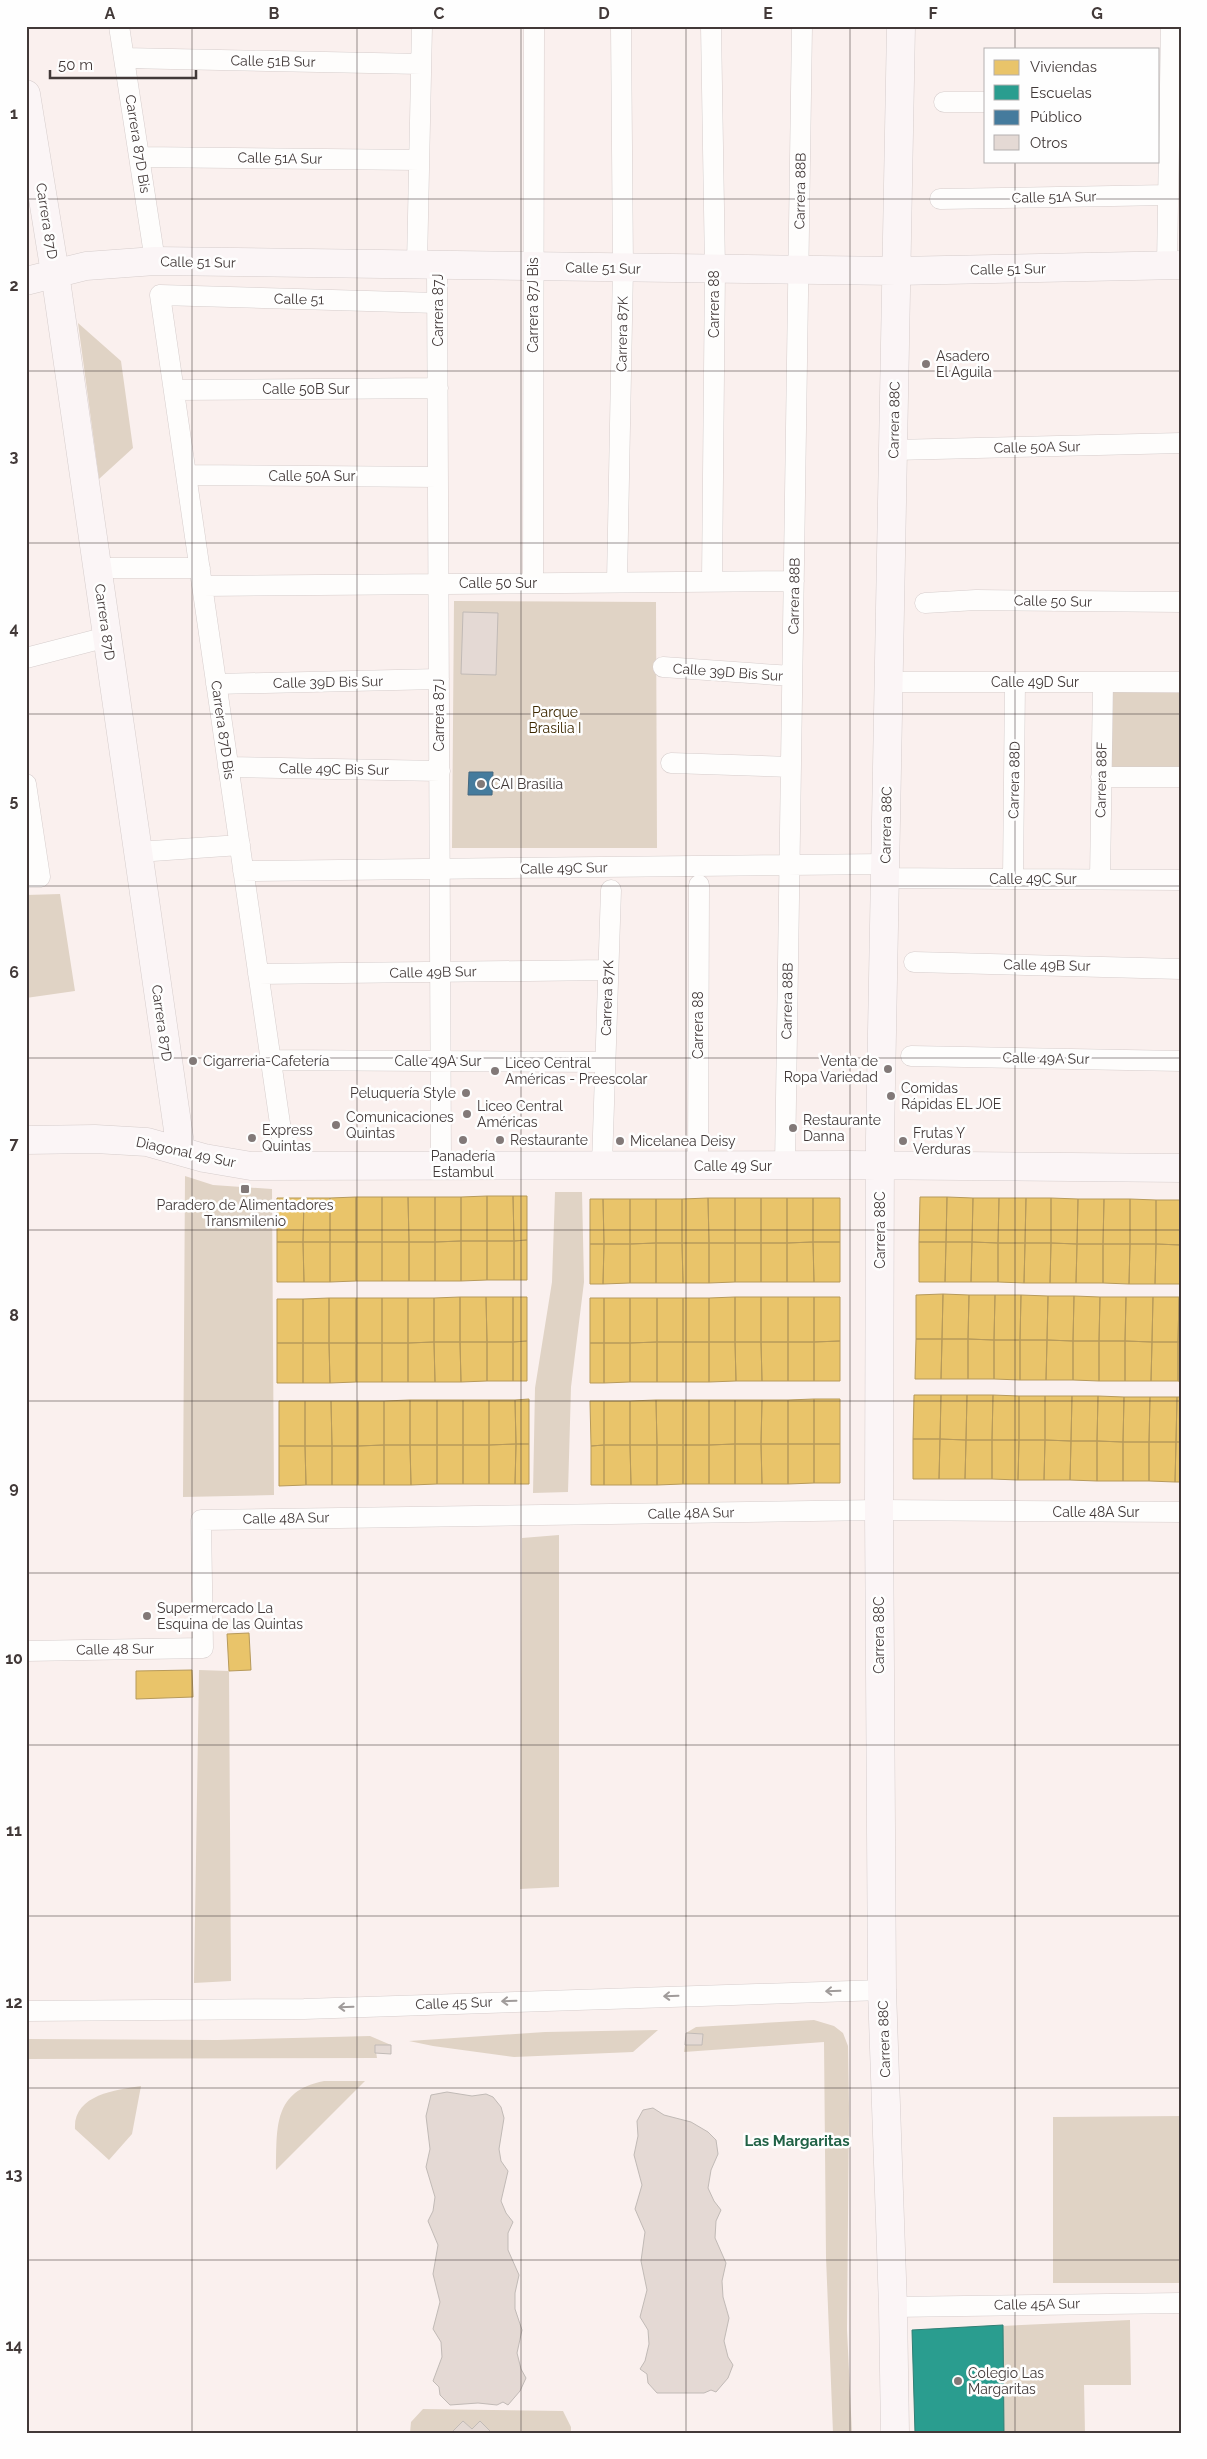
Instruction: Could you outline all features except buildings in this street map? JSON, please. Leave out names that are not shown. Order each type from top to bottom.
[{"type":"street","name":"Carrera 87D Bis","points":[[119,26],[155,261]]},
{"type":"street","name":"Carrera 87J","points":[[422,26],[419,160],[427,265],[437,303],[441,1165]]},
{"type":"street","name":"Carrera 87J Bis","points":[[532,583],[534,26]]},
{"type":"street","name":"Carrera 87K","points":[[618,582],[623,268],[621,26]]},
{"type":"street","name":"Carrera 88","points":[[711,26],[715,269],[712,581]]},
{"type":"street","name":"Carrera 88B","points":[[785,1166],[802,26]]},
{"type":"street","name":"Carrera 88C","points":[[895,2433],[893,2307],[882,1990],[879,1510],[880,1166],[901,26]]},
{"type":"street","points":[[1171,26],[1164,100],[1168,195],[1174,265]]},
{"type":"street","name":"Calle 51B Sur","points":[[124,58],[421,64]]},
{"type":"street","name":"Carrera 87D","points":[[26,94],[55,273],[181,1151]]},
{"type":"street","points":[[944,102],[984,102]]},
{"type":"street","name":"Calle 51A Sur","points":[[140,157],[419,160]]},
{"type":"street","name":"Calle 51A Sur","points":[[940,200],[1168,195]]},
{"type":"street","name":"Calle 51 Sur","points":[[26,280],[110,263],[155,261],[897,271],[1174,265]]},
{"type":"street","name":"Carrera 87D Bis","points":[[160,296],[286,1165]]},
{"type":"street","name":"Calle 51","points":[[160,296],[437,303]]},
{"type":"street","name":"Calle 50B Sur","points":[[174,390],[438,388]]},
{"type":"street","name":"Calle 50A Sur","points":[[894,450],[1181,443]]},
{"type":"street","name":"Calle 50A Sur","points":[[186,475],[438,476]]},
{"type":"street","name":"Calle 50 Sur","points":[[98,568],[201,577],[439,584],[794,580]]},
{"type":"street","name":"Calle 50 Sur","points":[[925,603],[976,600],[1181,602]]},
{"type":"street","points":[[26,658],[107,637]]},
{"type":"street","name":"Calle 39D Bis Sur","points":[[663,667],[792,676]]},
{"type":"street","name":"Calle 39D Bis Sur","points":[[216,684],[439,680]]},
{"type":"street","name":"Calle 49D Sur","points":[[889,682],[1181,682]]},
{"type":"street","name":"Carrera 88D","points":[[1013,879],[1015,682]]},
{"type":"street","name":"Carrera 88F","points":[[1100,879],[1103,682]]},
{"type":"street","points":[[670,763],[791,767]]},
{"type":"street","name":"Calle 49C Bis Sur","points":[[228,767],[440,770]]},
{"type":"street","points":[[1101,777],[1181,777]]},
{"type":"street","points":[[26,784],[33,877]]},
{"type":"street","points":[[138,852],[240,845]]},
{"type":"street","name":"Calle 49C Sur","points":[[243,871],[789,865],[1013,879],[1181,880]]},
{"type":"street","name":"Carrera 88","points":[[698,1166],[699,885]]},
{"type":"street","name":"Carrera 87K","points":[[602,1166],[611,890]]},
{"type":"street","name":"Calle 49B Sur","points":[[914,962],[1181,968]]},
{"type":"street","name":"Calle 49B Sur","points":[[258,974],[608,970]]},
{"type":"street","name":"Calle 49A Sur","points":[[911,1056],[1181,1061]]},
{"type":"street","name":"Calle 49A Sur","points":[[270,1060],[605,1062]]},
{"type":"street","name":"Diagonal 49 Sur","points":[[26,1140],[122,1139],[147,1142],[243,1165],[286,1165]]},
{"type":"street","name":"Calle 49 Sur","points":[[286,1165],[1181,1168]]},
{"type":"street","name":"Calle 48A Sur","points":[[203,1648],[201,1520],[879,1510],[1181,1512]]},
{"type":"street","name":"Calle 48 Sur","points":[[26,1650],[203,1648]]},
{"type":"street","name":"Calle 45 Sur","points":[[26,2011],[304,2009],[882,1990]]},
{"type":"street","name":"Calle 45A Sur","points":[[893,2307],[1181,2303]]},
{"type":"green space","points":[[78,323],[121,361],[133,448],[99,479]]},
{"type":"green space","name":"Parque Brasilia I","points":[[454,601],[656,602],[657,848],[452,848]]},
{"type":"green space","points":[[1112,692],[1181,693],[1181,770],[1111,769]]},
{"type":"green space","points":[[60,894],[75,991],[26,998],[26,895]]},
{"type":"green space","points":[[185,1176],[213,1185],[272,1189],[274,1495],[183,1497]]},
{"type":"green space","points":[[555,1192],[582,1192],[584,1282],[571,1387],[568,1492],[533,1493],[535,1388],[552,1282]]},
{"type":"green space","points":[[559,1535],[559,1887],[520,1889],[522,1538]]},
{"type":"green space","points":[[199,1670],[229,1671],[231,1981],[194,1983]]},
{"type":"green space","points":[[814,2020],[834,2026],[843,2033],[848,2046],[847,2330],[852,2433],[833,2433],[826,2257],[824,2042],[684,2052],[685,2045],[702,2045],[703,2034],[686,2033],[696,2027]]},
{"type":"green space","points":[[658,2030],[633,2052],[514,2057],[409,2041],[545,2032]]},
{"type":"green space","points":[[370,2036],[391,2045],[375,2045],[377,2058],[26,2059],[26,2039],[217,2040]]},
{"type":"green space","points":[[324,2081],[365,2081],[276,2170],[278,2126],[281,2113],[295,2093],[307,2086]]},
{"type":"green space","points":[[141,2086],[132,2134],[109,2160],[75,2129],[76,2118],[81,2108],[98,2096],[108,2092]]},
{"type":"green space","points":[[1181,2116],[1181,2283],[1053,2283],[1053,2117]]},
{"type":"green space","points":[[1130,2320],[1131,2385],[1084,2385],[1085,2433],[915,2433],[912,2330]]},
{"type":"green space","points":[[423,2409],[563,2411],[571,2427],[571,2433],[410,2433],[411,2422]]},
{"type":"place","name":"Asadero El Aguila","points":[[926,364]]},
{"type":"place","name":"CAI Brasilia","points":[[481,784]]},
{"type":"place","name":"Cigarreria-Cafetería","points":[[193,1061]]},
{"type":"place","name":"Venta de Ropa Variedad","points":[[888,1069]]},
{"type":"place","name":"Liceo Central Américas - Preescolar","points":[[495,1071]]},
{"type":"place","name":"Peluquería Style","points":[[466,1093]]},
{"type":"place","name":"Comidas Rápidas EL JOE","points":[[891,1096]]},
{"type":"place","name":"Liceo Central Américas","points":[[467,1114]]},
{"type":"place","name":"Comunicaciones Quintas","points":[[336,1125]]},
{"type":"place","name":"Restaurante Danna","points":[[793,1128]]},
{"type":"place","name":"Express Quintas","points":[[252,1138]]},
{"type":"place","name":"Panadería Estambul","points":[[463,1140]]},
{"type":"place","name":"Restaurante","points":[[500,1140]]},
{"type":"place","name":"Micelanea Deisy","points":[[620,1141]]},
{"type":"place","name":"Frutas Y Verduras","points":[[903,1141]]},
{"type":"place","name":"Paradero de Alimentadores Transmilenio","points":[[245,1189]]},
{"type":"place","name":"Supermercado La Esquina de las Quintas","points":[[147,1616]]},
{"type":"place","name":"Colegio Las Margaritas","points":[[958,2381]]},
{"type":"district","name":"Las Margaritas","points":[[797,2141]]}]
